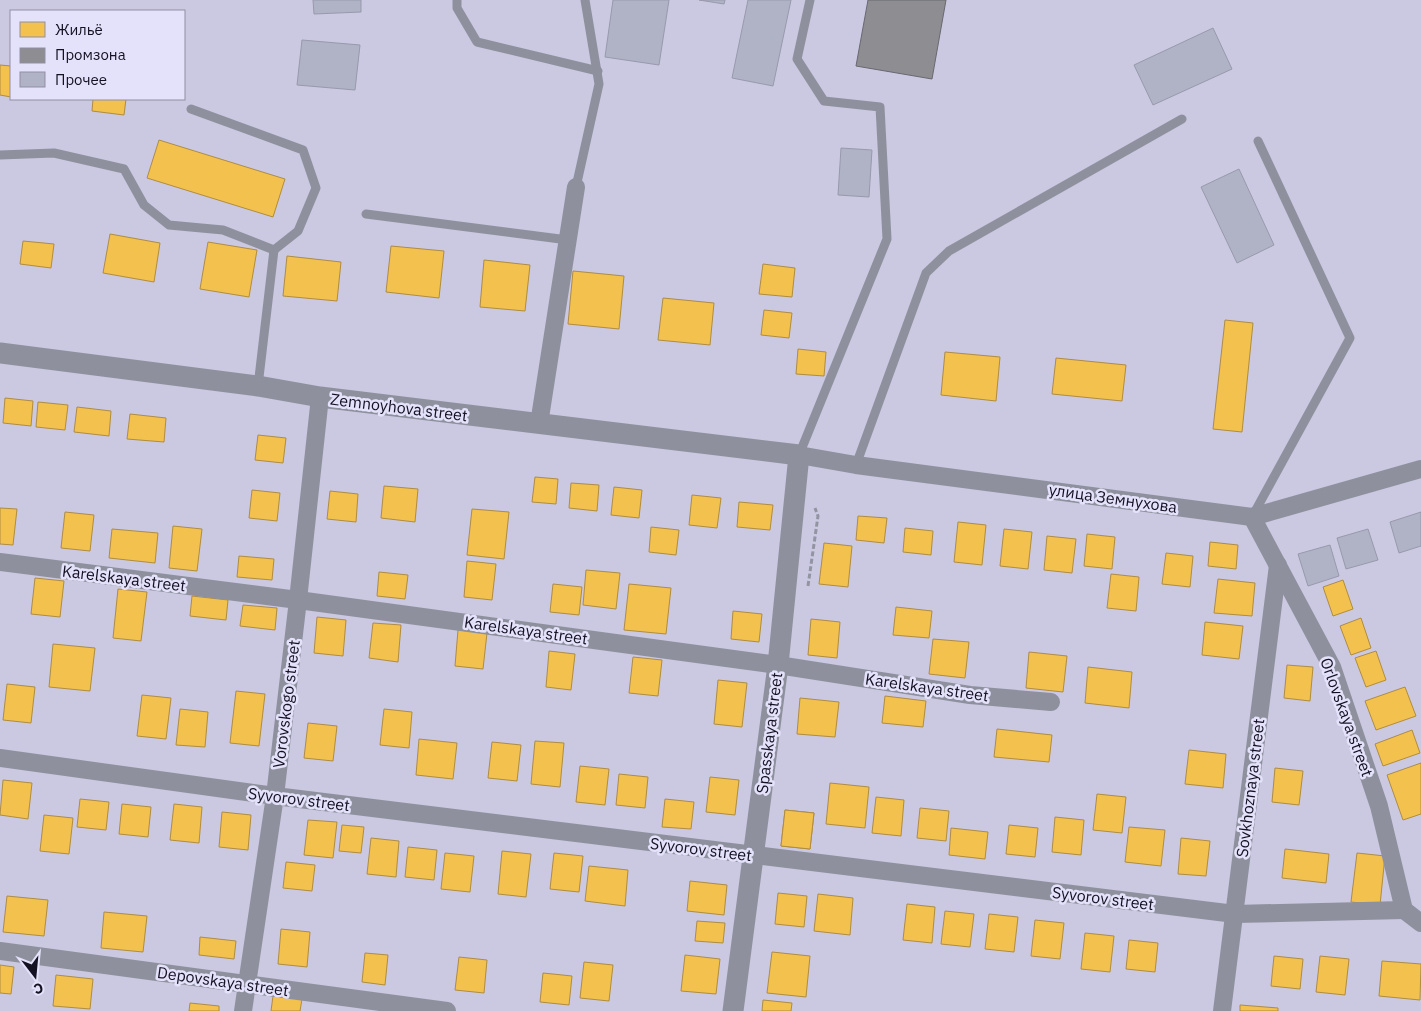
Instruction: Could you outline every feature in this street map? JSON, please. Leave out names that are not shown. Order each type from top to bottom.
[{"type":"street","points":[[539,424],[576,187]]},
{"type":"street","name":"Zemnoyhova street","points":[[0,353],[258,386],[320,397],[799,455]]},
{"type":"street","name":"Vorovskogo street","points":[[243,1011],[275,796],[320,397]]},
{"type":"street","name":"улица Земнухова","points":[[799,455],[856,465],[1252,517],[1421,469]]},
{"type":"street","name":"Spasskaya street","points":[[733,1011],[778,665],[799,455]]},
{"type":"street","name":"Orlovskaya street","points":[[1252,517],[1332,667],[1378,806],[1404,910]]},
{"type":"street","name":"Karelskaya street","points":[[0,562],[778,665],[970,695],[1051,702]]},
{"type":"street","name":"Sovkhoznaya street","points":[[1222,1011],[1278,565]]},
{"type":"street","name":"Syvorov street","points":[[0,758],[275,796],[1235,914],[1404,910]]},
{"type":"street","points":[[1404,910],[1421,923]]},
{"type":"street","name":"Depovskaya street","points":[[0,952],[446,1011]]},
{"type":"lane","points":[[457,0],[457,8],[477,42],[598,72]]},
{"type":"lane","points":[[576,187],[599,84],[585,0]]},
{"type":"lane","points":[[799,455],[887,238],[880,106],[824,101],[798,60],[810,0]]},
{"type":"lane","points":[[191,108],[303,150],[316,188],[298,230],[274,250],[258,386]]},
{"type":"lane","points":[[856,465],[926,273],[948,251],[1182,119]]},
{"type":"lane","points":[[1252,517],[1350,338],[1258,141]]},
{"type":"lane","points":[[0,155],[54,154],[124,169],[144,205],[169,225],[223,230],[274,250]]},
{"type":"lane","points":[[366,214],[568,240]]},
{"type":"building: Жильё","points":[[0,65],[10,66],[10,97],[0,95]]},
{"type":"building: Жильё","points":[[93,100],[126,100],[124,115],[92,111]]},
{"type":"building: Жильё","points":[[159,140],[285,179],[273,217],[147,178]]},
{"type":"building: Жильё","points":[[110,234],[160,243],[154,282],[103,273]]},
{"type":"building: Жильё","points":[[23,241],[54,244],[51,268],[20,264]]},
{"type":"building: Жильё","points":[[208,242],[257,250],[249,297],[200,289]]},
{"type":"building: Жильё","points":[[391,246],[444,251],[439,298],[386,292]]},
{"type":"building: Жильё","points":[[287,256],[341,262],[337,301],[283,296]]},
{"type":"building: Жильё","points":[[484,260],[530,265],[525,311],[480,307]]},
{"type":"building: Жильё","points":[[763,264],[795,268],[792,297],[759,294]]},
{"type":"building: Жильё","points":[[573,271],[624,276],[619,329],[568,324]]},
{"type":"building: Жильё","points":[[663,298],[714,303],[710,345],[658,340]]},
{"type":"building: Жильё","points":[[764,310],[792,313],[789,338],[761,335]]},
{"type":"building: Жильё","points":[[1225,320],[1253,323],[1242,432],[1213,429]]},
{"type":"building: Жильё","points":[[798,349],[826,352],[824,376],[796,374]]},
{"type":"building: Жильё","points":[[945,352],[1000,357],[996,401],[941,395]]},
{"type":"building: Жильё","points":[[1056,358],[1126,365],[1122,401],[1052,394]]},
{"type":"building: Жильё","points":[[5,398],[33,401],[31,426],[3,423]]},
{"type":"building: Жильё","points":[[38,402],[68,405],[65,430],[36,427]]},
{"type":"building: Жильё","points":[[77,407],[111,411],[109,436],[74,432]]},
{"type":"building: Жильё","points":[[130,414],[166,418],[164,442],[127,439]]},
{"type":"building: Жильё","points":[[258,435],[286,438],[283,463],[255,460]]},
{"type":"building: Жильё","points":[[535,477],[558,479],[556,504],[532,502]]},
{"type":"building: Жильё","points":[[571,483],[599,485],[597,511],[569,508]]},
{"type":"building: Жильё","points":[[384,486],[418,489],[415,522],[381,518]]},
{"type":"building: Жильё","points":[[614,487],[642,490],[639,518],[611,515]]},
{"type":"building: Жильё","points":[[252,490],[280,493],[277,521],[249,518]]},
{"type":"building: Жильё","points":[[330,491],[358,494],[356,522],[327,519]]},
{"type":"building: Жильё","points":[[692,495],[721,498],[717,528],[689,525]]},
{"type":"building: Жильё","points":[[739,502],[773,505],[770,530],[737,527]]},
{"type":"building: Жильё","points":[[0,508],[17,509],[13,545],[0,544]]},
{"type":"building: Жильё","points":[[472,509],[509,512],[504,559],[467,555]]},
{"type":"building: Жильё","points":[[65,512],[94,515],[90,551],[61,548]]},
{"type":"building: Жильё","points":[[858,516],[887,518],[884,543],[856,540]]},
{"type":"building: Жильё","points":[[958,522],[986,525],[982,565],[954,562]]},
{"type":"building: Жильё","points":[[173,526],[202,529],[197,571],[169,568]]},
{"type":"building: Жильё","points":[[651,527],[679,530],[676,555],[649,552]]},
{"type":"building: Жильё","points":[[905,528],[933,531],[931,555],[903,552]]},
{"type":"building: Жильё","points":[[112,529],[158,533],[155,563],[109,558]]},
{"type":"building: Жильё","points":[[1004,529],[1032,532],[1028,569],[1000,566]]},
{"type":"building: Жильё","points":[[1087,534],[1115,537],[1112,569],[1084,566]]},
{"type":"building: Жильё","points":[[1047,536],[1076,539],[1072,573],[1044,570]]},
{"type":"building: Жильё","points":[[1210,542],[1238,545],[1236,569],[1208,566]]},
{"type":"building: Жильё","points":[[824,543],[852,546],[848,587],[819,584]]},
{"type":"building: Жильё","points":[[1166,553],[1193,556],[1190,587],[1162,584]]},
{"type":"building: Жильё","points":[[239,556],[274,559],[272,580],[237,577]]},
{"type":"building: Жильё","points":[[467,561],[496,564],[492,600],[464,597]]},
{"type":"building: Жильё","points":[[586,570],[620,573],[616,609],[583,605]]},
{"type":"building: Жильё","points":[[379,572],[408,575],[405,599],[377,596]]},
{"type":"building: Жильё","points":[[1111,574],[1139,577],[1136,611],[1107,608]]},
{"type":"building: Жильё","points":[[35,578],[64,581],[60,617],[31,614]]},
{"type":"building: Жильё","points":[[1218,579],[1255,583],[1252,616],[1214,613]]},
{"type":"building: Жильё","points":[[1343,580],[1353,609],[1333,616],[1323,587]]},
{"type":"building: Жильё","points":[[553,584],[582,587],[579,615],[550,612]]},
{"type":"building: Жильё","points":[[629,584],[671,588],[666,634],[624,630]]},
{"type":"building: Жильё","points":[[118,589],[147,592],[141,641],[113,638]]},
{"type":"building: Жильё","points":[[192,596],[228,600],[226,620],[190,616]]},
{"type":"building: Жильё","points":[[243,605],[277,608],[275,630],[240,626]]},
{"type":"building: Жильё","points":[[896,607],[932,611],[929,638],[893,635]]},
{"type":"building: Жильё","points":[[733,611],[762,614],[759,642],[731,639]]},
{"type":"building: Жильё","points":[[317,617],[346,620],[343,656],[314,653]]},
{"type":"building: Жильё","points":[[1361,618],[1371,648],[1351,655],[1340,626]]},
{"type":"building: Жильё","points":[[811,619],[840,622],[837,658],[808,655]]},
{"type":"building: Жильё","points":[[1205,622],[1243,626],[1239,659],[1202,655]]},
{"type":"building: Жильё","points":[[373,623],[401,625],[398,662],[369,658]]},
{"type":"building: Жильё","points":[[458,630],[487,633],[483,669],[455,666]]},
{"type":"building: Жильё","points":[[933,639],[969,642],[965,678],[929,674]]},
{"type":"building: Жильё","points":[[53,644],[95,648],[90,691],[49,687]]},
{"type":"building: Жильё","points":[[549,651],[575,654],[571,690],[546,687]]},
{"type":"building: Жильё","points":[[1376,651],[1386,680],[1366,687],[1355,658]]},
{"type":"building: Жильё","points":[[1029,652],[1067,656],[1063,692],[1026,688]]},
{"type":"building: Жильё","points":[[633,657],[662,660],[658,696],[629,693]]},
{"type":"building: Жильё","points":[[1287,665],[1313,667],[1310,701],[1284,698]]},
{"type":"building: Жильё","points":[[1088,667],[1132,672],[1129,708],[1085,703]]},
{"type":"building: Жильё","points":[[718,680],[747,683],[742,727],[714,724]]},
{"type":"building: Жильё","points":[[7,684],[35,687],[31,723],[3,720]]},
{"type":"building: Жильё","points":[[1405,687],[1416,716],[1376,730],[1365,701]]},
{"type":"building: Жильё","points":[[236,691],[265,694],[259,746],[230,743]]},
{"type":"building: Жильё","points":[[142,695],[171,698],[166,739],[137,736]]},
{"type":"building: Жильё","points":[[885,696],[926,701],[923,727],[882,723]]},
{"type":"building: Жильё","points":[[800,698],[839,702],[835,737],[797,734]]},
{"type":"building: Жильё","points":[[180,709],[208,712],[205,747],[176,745]]},
{"type":"building: Жильё","points":[[384,709],[412,712],[409,748],[380,745]]},
{"type":"building: Жильё","points":[[308,723],[337,726],[333,761],[304,758]]},
{"type":"building: Жильё","points":[[997,729],[1052,735],[1049,762],[994,757]]},
{"type":"building: Жильё","points":[[1412,730],[1420,753],[1383,766],[1375,744]]},
{"type":"building: Жильё","points":[[419,739],[457,743],[453,779],[416,775]]},
{"type":"building: Жильё","points":[[535,741],[564,743],[560,787],[531,784]]},
{"type":"building: Жильё","points":[[492,742],[521,745],[517,781],[488,778]]},
{"type":"building: Жильё","points":[[1189,750],[1226,754],[1223,788],[1185,784]]},
{"type":"building: Жильё","points":[[1421,763],[1421,814],[1403,820],[1387,775]]},
{"type":"building: Жильё","points":[[580,766],[609,769],[605,805],[576,802]]},
{"type":"building: Жильё","points":[[1275,768],[1303,771],[1299,805],[1272,802]]},
{"type":"building: Жильё","points":[[619,774],[648,777],[645,808],[616,805]]},
{"type":"building: Жильё","points":[[710,777],[739,780],[735,815],[706,812]]},
{"type":"building: Жильё","points":[[3,780],[32,783],[28,819],[0,815]]},
{"type":"building: Жильё","points":[[830,783],[869,787],[865,828],[826,824]]},
{"type":"building: Жильё","points":[[1097,794],[1126,797],[1122,833],[1093,830]]},
{"type":"building: Жильё","points":[[876,797],[904,800],[901,836],[872,833]]},
{"type":"building: Жильё","points":[[80,799],[109,802],[106,830],[77,827]]},
{"type":"building: Жильё","points":[[665,799],[694,802],[691,829],[662,827]]},
{"type":"building: Жильё","points":[[122,804],[151,807],[148,837],[119,834]]},
{"type":"building: Жильё","points":[[174,804],[202,807],[199,843],[170,840]]},
{"type":"building: Жильё","points":[[920,808],[949,811],[946,841],[917,838]]},
{"type":"building: Жильё","points":[[785,810],[814,813],[810,849],[781,846]]},
{"type":"building: Жильё","points":[[785,810],[814,813],[810,849],[781,846]]},
{"type":"building: Жильё","points":[[222,812],[251,815],[248,850],[219,847]]},
{"type":"building: Жильё","points":[[44,815],[73,818],[69,854],[40,851]]},
{"type":"building: Жильё","points":[[1055,817],[1084,820],[1081,855],[1052,852]]},
{"type":"building: Жильё","points":[[308,820],[337,822],[333,858],[304,855]]},
{"type":"building: Жильё","points":[[342,825],[364,827],[361,853],[339,851]]},
{"type":"building: Жильё","points":[[1009,825],[1038,828],[1035,857],[1006,854]]},
{"type":"building: Жильё","points":[[1129,827],[1165,830],[1161,866],[1125,862]]},
{"type":"building: Жильё","points":[[951,828],[988,832],[985,859],[949,855]]},
{"type":"building: Жильё","points":[[371,838],[399,841],[396,877],[367,874]]},
{"type":"building: Жильё","points":[[1181,838],[1210,841],[1206,876],[1178,874]]},
{"type":"building: Жильё","points":[[408,847],[437,850],[434,880],[405,877]]},
{"type":"building: Жильё","points":[[1285,849],[1329,854],[1326,883],[1282,878]]},
{"type":"building: Жильё","points":[[502,851],[531,854],[526,897],[498,894]]},
{"type":"building: Жильё","points":[[445,853],[474,856],[470,892],[441,889]]},
{"type":"building: Жильё","points":[[554,853],[583,856],[579,892],[550,889]]},
{"type":"building: Жильё","points":[[1357,853],[1385,856],[1380,905],[1351,902]]},
{"type":"building: Жильё","points":[[286,862],[315,865],[312,891],[283,888]]},
{"type":"building: Жильё","points":[[589,866],[628,870],[625,906],[585,901]]},
{"type":"building: Жильё","points":[[690,881],[727,885],[724,915],[687,911]]},
{"type":"building: Жильё","points":[[778,893],[807,896],[804,927],[775,924]]},
{"type":"building: Жильё","points":[[818,894],[853,898],[850,935],[814,931]]},
{"type":"building: Жильё","points":[[7,896],[48,900],[44,936],[3,932]]},
{"type":"building: Жильё","points":[[907,904],[935,907],[932,943],[903,940]]},
{"type":"building: Жильё","points":[[945,911],[974,914],[970,947],[941,944]]},
{"type":"building: Жильё","points":[[104,912],[147,916],[143,952],[101,948]]},
{"type":"building: Жильё","points":[[989,914],[1018,917],[1014,952],[985,949]]},
{"type":"building: Жильё","points":[[1035,920],[1064,923],[1060,959],[1031,956]]},
{"type":"building: Жильё","points":[[697,921],[725,923],[723,943],[695,941]]},
{"type":"building: Жильё","points":[[281,929],[310,932],[307,967],[278,964]]},
{"type":"building: Жильё","points":[[1085,933],[1114,936],[1110,972],[1081,969]]},
{"type":"building: Жильё","points":[[200,937],[236,941],[234,959],[199,955]]},
{"type":"building: Жильё","points":[[1129,940],[1158,943],[1155,972],[1126,969]]},
{"type":"building: Жильё","points":[[772,952],[810,956],[806,997],[767,993]]},
{"type":"building: Жильё","points":[[365,953],[388,955],[385,985],[362,982]]},
{"type":"building: Жильё","points":[[685,955],[720,959],[716,994],[681,991]]},
{"type":"building: Жильё","points":[[1274,956],[1303,959],[1300,989],[1271,986]]},
{"type":"building: Жильё","points":[[1320,956],[1349,959],[1345,995],[1316,992]]},
{"type":"building: Жильё","points":[[459,957],[487,960],[484,993],[455,990]]},
{"type":"building: Жильё","points":[[1382,961],[1421,964],[1420,1000],[1379,996]]},
{"type":"building: Жильё","points":[[584,962],[613,965],[609,1001],[580,998]]},
{"type":"building: Жильё","points":[[0,965],[14,967],[11,994],[0,993]]},
{"type":"building: Жильё","points":[[543,973],[572,976],[569,1005],[540,1002]]},
{"type":"building: Жильё","points":[[56,975],[93,979],[90,1009],[53,1006]]},
{"type":"building: Жильё","points":[[273,996],[302,999],[300,1011],[271,1011]]},
{"type":"building: Жильё","points":[[763,1000],[792,1003],[791,1011],[762,1011]]},
{"type":"building: Жильё","points":[[190,1003],[219,1006],[219,1011],[189,1011]]},
{"type":"building: Жильё","points":[[1240,1005],[1278,1008],[1278,1011],[1240,1011]]},
{"type":"building: Промзона","points":[[868,0],[946,0],[932,79],[856,66]]},
{"type":"building: Прочее","points":[[313,0],[361,0],[361,12],[314,14]]},
{"type":"building: Прочее","points":[[613,0],[669,0],[659,65],[605,57]]},
{"type":"building: Прочее","points":[[699,0],[725,0],[724,4]]},
{"type":"building: Прочее","points":[[748,0],[791,0],[773,86],[732,78]]},
{"type":"building: Прочее","points":[[1213,28],[1232,69],[1153,105],[1134,65]]},
{"type":"building: Прочее","points":[[302,40],[360,45],[355,90],[297,85]]},
{"type":"building: Прочее","points":[[841,148],[872,150],[869,197],[838,195]]},
{"type":"building: Прочее","points":[[1239,169],[1274,245],[1237,263],[1201,187]]},
{"type":"building: Прочее","points":[[1421,512],[1421,546],[1399,553],[1390,522]]},
{"type":"building: Прочее","points":[[1368,529],[1378,560],[1346,569],[1337,538]]},
{"type":"building: Прочее","points":[[1330,545],[1339,576],[1308,586],[1298,554]]}]
